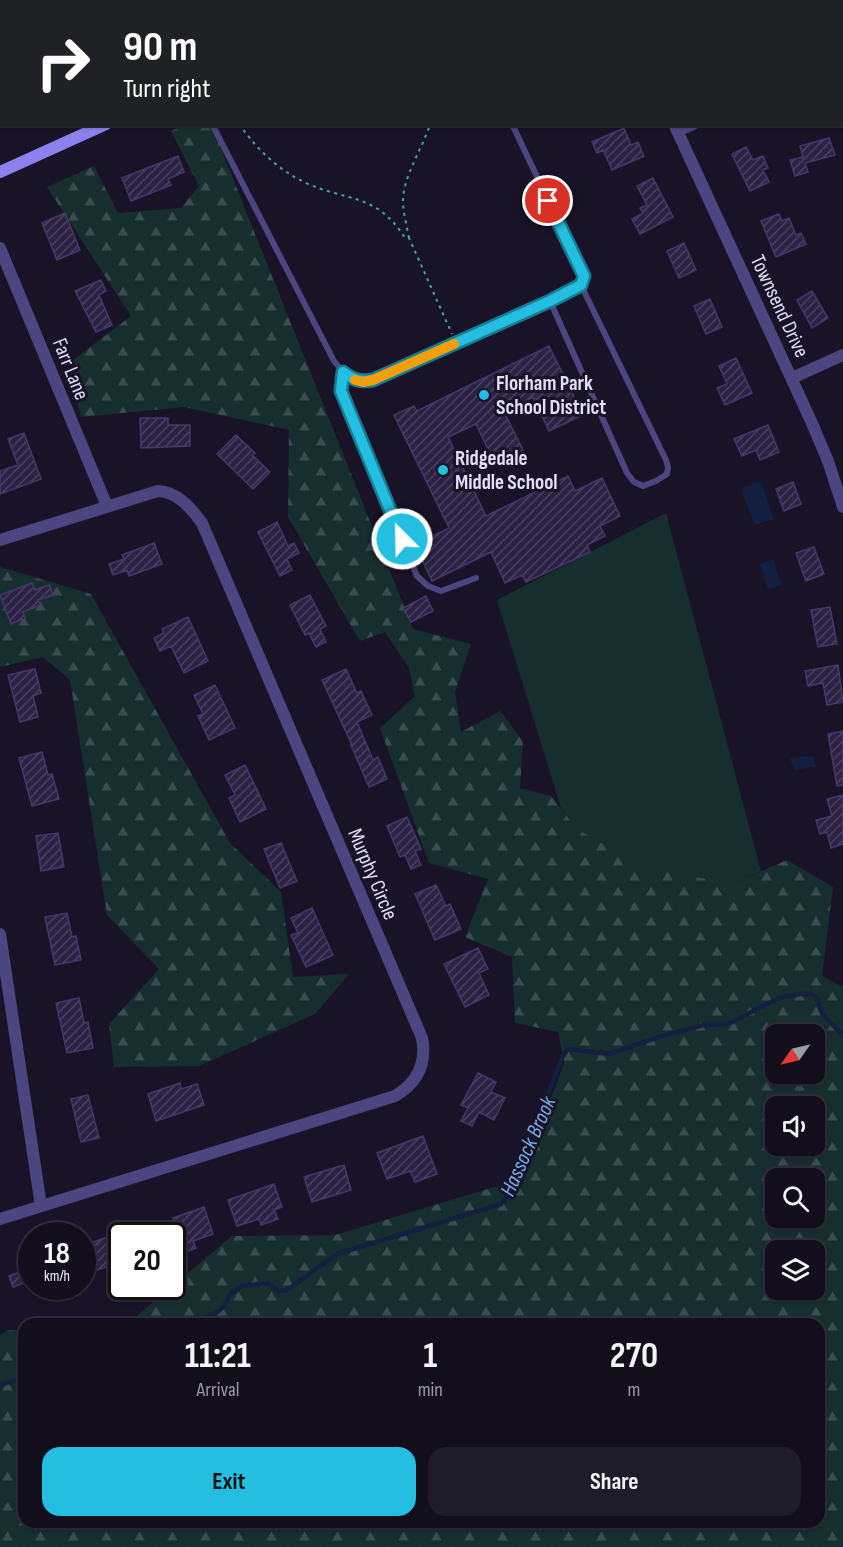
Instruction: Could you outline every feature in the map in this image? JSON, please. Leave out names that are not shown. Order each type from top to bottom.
[{"type":"main road","points":[[0,172],[102,126]]},
{"type":"street","name":"Townsend Drive","points":[[676,128],[792,378],[828,461],[843,507]]},
{"type":"street","name":"Farr Lane","points":[[0,248],[107,506]]},
{"type":"street","points":[[792,378],[843,355]]},
{"type":"street","name":"Murphy Circle","points":[[0,540],[153,492],[164,491],[183,502],[202,523],[422,1038],[423,1060],[415,1080],[395,1096],[0,1219]]},
{"type":"street","points":[[0,934],[41,1206]]},
{"type":"lane","points":[[213,126],[334,361],[351,379],[363,382],[373,380],[581,285],[584,276],[513,126]]},
{"type":"lane","points":[[550,301],[627,473],[634,482],[643,486],[657,481],[667,474],[666,460],[581,285]]},
{"type":"lane","points":[[343,372],[341,391],[417,576],[428,586],[441,591],[476,578]]},
{"type":"path","points":[[240,126],[271,161],[302,181],[322,190],[357,198],[380,208],[397,225],[405,238],[409,238]]},
{"type":"path","points":[[429,126],[403,199],[409,238],[453,337]]},
{"type":"green space","points":[[182,126],[212,126],[413,629],[471,644],[455,692],[461,732],[500,711],[523,741],[520,788],[551,796],[578,830],[732,884],[787,860],[833,887],[822,976],[843,987],[843,1547],[0,1547],[0,1335],[9,1330],[18,1330],[18,1528],[825,1528],[825,1318],[134,1318],[156,1300],[186,1300],[186,1275],[232,1236],[335,1235],[521,1179],[564,1063],[558,1032],[515,1023],[512,957],[465,937],[488,879],[429,863],[380,728],[415,696],[409,668],[385,632],[360,641],[288,517],[289,430],[184,407],[81,417],[68,364],[131,316],[47,187],[94,166],[118,213],[181,208],[199,186],[171,131]]},
{"type":"green space","points":[[666,513],[761,871],[732,884],[646,867],[578,830],[561,808],[497,600]]},
{"type":"green space","points":[[0,567],[91,594],[230,843],[281,892],[293,977],[349,974],[315,1014],[199,1066],[114,1067],[109,1024],[159,969],[107,915],[70,680],[43,657],[0,667]]},
{"type":"water","points":[[761,481],[774,519],[755,525],[741,489]]},
{"type":"water","points":[[773,559],[782,585],[768,589],[760,564]]},
{"type":"water","points":[[813,756],[816,767],[794,770],[790,758]]},
{"type":"building","points":[[624,128],[631,145],[638,142],[644,156],[612,170],[603,150],[597,153],[592,142]]},
{"type":"building","points":[[829,138],[835,155],[805,163],[808,172],[795,176],[790,160],[803,157],[800,146]]},
{"type":"building","points":[[746,147],[753,160],[763,156],[768,168],[763,170],[769,182],[750,191],[732,154]]},
{"type":"building","points":[[178,156],[184,172],[168,179],[171,185],[131,201],[122,178]]},
{"type":"building","points":[[653,178],[673,217],[640,234],[632,219],[643,213],[640,208],[647,205],[637,186]]},
{"type":"building","points":[[65,213],[80,250],[57,260],[42,223]]},
{"type":"building","points":[[779,214],[782,221],[789,218],[796,235],[801,233],[806,244],[776,257],[761,221]]},
{"type":"building","points":[[684,243],[696,270],[679,278],[667,251]]},
{"type":"building","points":[[101,280],[106,291],[99,295],[112,325],[96,332],[75,291]]},
{"type":"building","points":[[812,291],[828,318],[812,328],[797,300]]},
{"type":"building","points":[[710,299],[722,327],[706,334],[694,306]]},
{"type":"building","name":"Ridgedale Middle School","points":[[549,346],[583,415],[549,431],[533,397],[504,412],[523,450],[495,464],[476,424],[448,437],[486,516],[568,476],[575,491],[602,478],[620,516],[600,526],[605,536],[587,545],[590,552],[526,582],[522,575],[505,583],[491,552],[432,581],[415,545],[449,528],[394,415],[414,406],[417,411]]},
{"type":"building","points":[[736,358],[752,393],[725,405],[717,388],[727,384],[719,366]]},
{"type":"building","points":[[140,418],[168,418],[168,425],[190,425],[190,446],[141,448]]},
{"type":"building","points":[[768,425],[779,452],[760,460],[756,450],[742,456],[734,439]]},
{"type":"building","points":[[24,433],[41,479],[0,494],[0,471],[18,465],[8,439]]},
{"type":"building","points":[[236,435],[255,453],[252,455],[270,472],[253,489],[217,454]]},
{"type":"building","points":[[793,482],[801,504],[784,511],[776,489]]},
{"type":"building","points":[[277,522],[288,546],[294,543],[299,553],[287,559],[292,570],[280,576],[258,532]]},
{"type":"building","points":[[154,543],[162,564],[129,576],[127,570],[113,575],[109,564],[124,559],[122,555]]},
{"type":"building","points":[[814,547],[824,574],[806,581],[796,553]]},
{"type":"building","points":[[32,583],[35,590],[49,585],[53,595],[38,600],[40,605],[23,612],[25,618],[11,624],[0,595]]},
{"type":"building","points":[[310,595],[326,626],[320,629],[326,642],[316,647],[309,633],[305,635],[290,605]]},
{"type":"building","points":[[426,596],[433,611],[411,622],[403,608]]},
{"type":"building","points":[[830,607],[837,644],[818,647],[811,610]]},
{"type":"building","points":[[188,617],[208,661],[184,673],[171,646],[160,651],[154,638],[164,633],[162,629]]},
{"type":"building","points":[[838,665],[843,702],[827,705],[823,683],[808,686],[805,671]]},
{"type":"building","points":[[35,669],[41,693],[33,696],[38,717],[20,722],[8,675]]},
{"type":"building","points":[[346,669],[357,693],[361,691],[372,715],[357,722],[373,760],[378,757],[387,779],[369,787],[322,680]]},
{"type":"building","points":[[215,685],[235,728],[209,740],[198,716],[203,714],[194,695]]},
{"type":"building","points":[[843,731],[843,785],[837,786],[828,734]]},
{"type":"building","points":[[42,752],[48,775],[52,774],[59,799],[32,806],[19,758]]},
{"type":"building","points":[[245,765],[266,809],[240,822],[229,798],[235,795],[225,775]]},
{"type":"building","points":[[843,795],[843,844],[831,848],[827,832],[820,834],[816,820],[832,816],[827,799]]},
{"type":"building","points":[[407,817],[421,849],[415,851],[421,865],[411,869],[405,855],[400,857],[387,826]]},
{"type":"building","points":[[58,833],[64,867],[41,871],[36,836]]},
{"type":"building","points":[[281,843],[297,881],[280,888],[264,849]]},
{"type":"building","points":[[436,885],[446,906],[450,904],[461,929],[435,940],[415,894]]},
{"type":"building","points":[[312,908],[333,955],[306,967],[291,935],[298,933],[291,918]]},
{"type":"building","points":[[67,913],[72,937],[76,936],[81,960],[55,965],[45,917]]},
{"type":"building","points":[[478,948],[488,969],[479,973],[489,995],[465,1007],[444,964]]},
{"type":"building","points":[[79,998],[84,1023],[88,1022],[93,1048],[67,1053],[56,1003]]},
{"type":"building","points":[[478,1073],[496,1082],[491,1092],[505,1098],[494,1120],[479,1112],[472,1126],[461,1121],[468,1108],[461,1105]]},
{"type":"building","points":[[180,1083],[181,1089],[197,1084],[204,1105],[156,1121],[148,1094]]},
{"type":"building","points":[[88,1095],[99,1138],[81,1142],[71,1099]]},
{"type":"building","points":[[423,1136],[437,1174],[415,1182],[410,1171],[387,1179],[377,1153]]},
{"type":"building","points":[[344,1165],[351,1190],[312,1202],[304,1177]]},
{"type":"building","points":[[274,1184],[282,1207],[274,1210],[278,1219],[261,1225],[259,1219],[237,1226],[228,1200]]},
{"type":"building","points":[[204,1207],[213,1234],[193,1241],[196,1248],[186,1252],[186,1222],[175,1222],[173,1218]]},
{"type":"building","points":[[108,1237],[108,1266],[96,1270],[96,1241]]},
{"type":"building","points":[[18,1273],[18,1285],[13,1287],[9,1276]]},
{"type":"waterway","name":"Hassock Brook","points":[[203,1318],[216,1313],[224,1306],[231,1293],[242,1286],[267,1283],[278,1291],[287,1290],[337,1254],[501,1204],[512,1190],[562,1057],[568,1049],[609,1054],[704,1025],[728,1024],[779,998],[800,994],[812,994],[818,1000],[822,1013],[843,1036]]},
{"type":"waterway","name":"Hassock Brook","points":[[0,1385],[18,1379]]},
{"type":"slow traffic","points":[[355,380],[363,382],[373,380],[454,344]]},
{"type":"place","name":"Florham Park School District","points":[[484,395]]},
{"type":"place","name":"Ridgedale Middle School","points":[[443,470]]},
{"type":"route","points":[[402,539],[341,391],[343,372],[351,379],[363,382],[373,380],[572,292],[581,285],[584,276],[548,201]]}]
